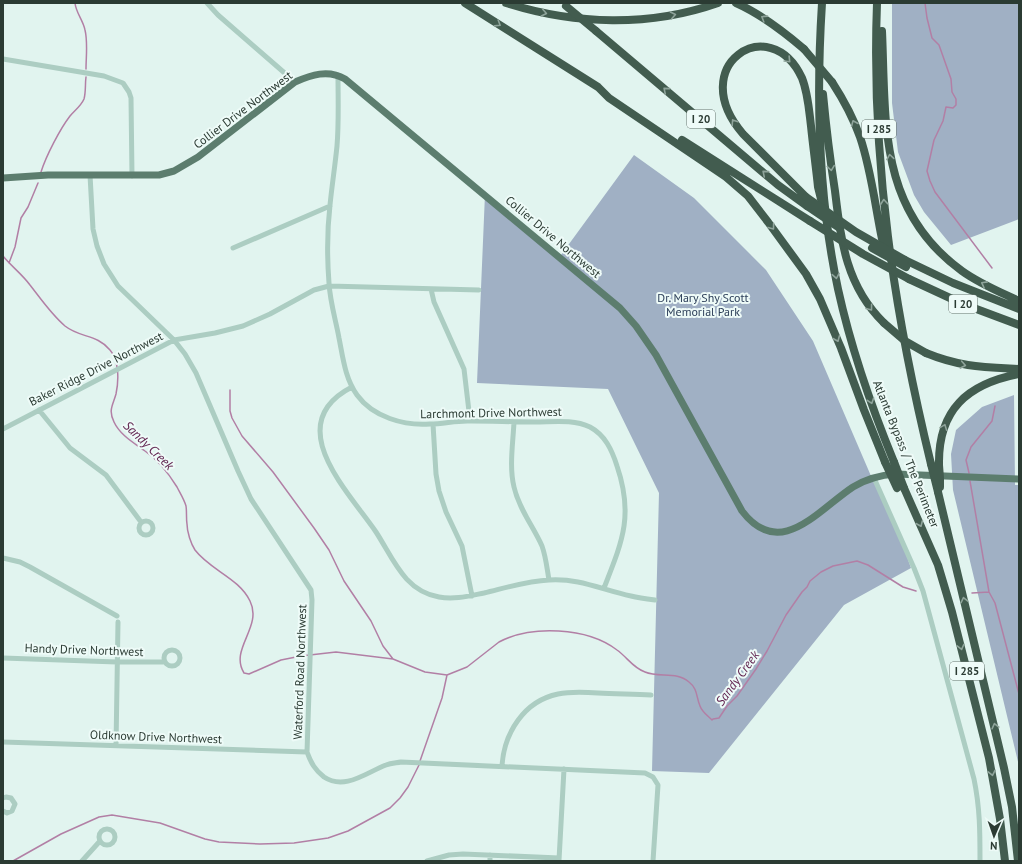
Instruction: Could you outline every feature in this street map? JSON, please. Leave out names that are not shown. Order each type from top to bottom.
[{"type":"highway","name":"I 20","points":[[465,3],[863,254],[909,279],[969,307],[1019,324]]},
{"type":"highway","points":[[506,3],[569,18],[618,21],[672,16],[718,3]]},
{"type":"highway","points":[[736,3],[779,28],[804,49],[832,82],[848,110],[860,137],[867,162],[882,239],[890,255]]},
{"type":"highway","name":"Atlanta Bypass / The Perimeter","points":[[822,3],[818,100],[819,131],[829,237],[838,290],[889,462],[901,488],[913,506],[938,565],[952,612],[989,758],[1000,819],[1005,861]]},
{"type":"highway","points":[[879,3],[887,135],[891,164],[901,196],[919,226],[948,259],[972,278],[1019,301]]},
{"type":"highway","name":"Atlanta Bypass / The Perimeter","points":[[879,3],[877,45],[878,120],[882,181],[890,255],[908,361],[940,478],[939,493],[1004,768],[1012,807],[1018,861]]},
{"type":"highway","name":"I 20","points":[[564,5],[778,185],[807,206],[862,243],[905,263],[954,290],[1019,314]]},
{"type":"highway","points":[[829,237],[818,187],[808,97],[801,77],[788,59],[776,50],[759,47],[746,50],[732,60],[724,75],[722,89],[727,110],[743,134],[806,197],[832,217],[905,263],[1019,309]]},
{"type":"highway","points":[[819,59],[829,149],[844,252],[862,296],[884,323],[905,341],[926,353],[940,359],[965,366],[1019,369]]},
{"type":"highway","points":[[598,87],[609,98],[726,177],[748,196],[802,269],[820,299],[845,358],[864,410],[889,462]]},
{"type":"highway","points":[[935,464],[942,431],[948,418],[959,403],[978,387],[1019,374]]},
{"type":"main road","name":"Collier Drive Northwest","points":[[3,178],[90,175],[159,175],[174,171],[188,164],[295,82],[306,77],[322,73],[338,75],[355,87],[620,308],[636,326],[652,349],[742,511],[754,525],[776,533],[797,528],[853,488],[874,478],[896,474],[1019,479]]},
{"type":"street","points":[[207,3],[218,15],[295,82]]},
{"type":"street","points":[[3,59],[104,76],[123,84],[129,92],[131,98],[132,176]]},
{"type":"street","name":"Larchmont Drive Northwest","points":[[338,75],[337,143],[328,240],[329,286],[346,370],[352,387],[365,403],[382,415],[410,424],[433,424],[470,420],[575,422],[591,428],[598,433],[608,444],[613,453],[621,478],[625,499],[624,529],[620,547],[604,588]]},
{"type":"street","name":"Waterford Road Northwest","points":[[90,175],[93,229],[97,246],[104,264],[118,286],[174,340],[185,354],[196,373],[251,499],[311,590],[308,752],[311,763],[317,772],[327,779],[339,782],[354,780],[366,776],[385,766],[401,762],[649,774],[656,780],[658,785],[653,861]]},
{"type":"street","points":[[233,248],[330,206]]},
{"type":"street","name":"Baker Ridge Drive Northwest","points":[[3,429],[174,340],[214,334],[243,326],[270,314],[314,290],[329,286],[479,290]]},
{"type":"street","points":[[432,289],[434,302],[464,369],[470,420]]},
{"type":"street","points":[[352,387],[342,392],[332,401],[325,411],[320,423],[321,447],[347,494],[376,532],[399,571],[409,583],[423,592],[438,597],[455,598],[472,596],[528,582],[549,580],[577,581],[631,596],[655,600]]},
{"type":"street","points":[[39,410],[70,448],[106,474],[141,522]]},
{"type":"street","points":[[514,422],[512,465],[514,487],[523,511],[542,547],[549,580]]},
{"type":"street","points":[[433,424],[436,474],[439,491],[446,512],[462,546],[472,596]]},
{"type":"street","points":[[874,478],[914,568],[927,607],[979,802],[981,825],[980,861]]},
{"type":"street","points":[[3,558],[30,566],[85,597],[117,619],[116,746]]},
{"type":"street","name":"Handy Drive Northwest","points":[[3,658],[164,662]]},
{"type":"street","points":[[502,766],[504,746],[513,726],[526,711],[544,699],[557,694],[572,692],[651,695]]},
{"type":"street","name":"Oldknow Drive Northwest","points":[[3,742],[308,752]]},
{"type":"street","points":[[427,861],[449,855],[463,854],[559,859],[564,769]]},
{"type":"street","points":[[3,798],[11,798],[15,804],[12,811],[7,813],[3,811]]},
{"type":"street","points":[[82,861],[100,840]]},
{"type":"street","points":[[490,855],[490,861]]},
{"type":"green space","points":[[892,3],[1019,3],[1019,219],[951,245],[924,212],[914,195],[898,152],[892,103]]},
{"type":"green space","name":"Dr. Mary Shy Scott Memorial Park","points":[[634,155],[694,198],[766,270],[813,341],[871,476],[900,537],[911,568],[844,605],[709,773],[652,771],[659,493],[608,389],[477,383],[485,194],[561,255]]},
{"type":"green space","points":[[1014,395],[1015,485],[1019,485],[1019,766],[953,490],[951,454],[956,430],[982,407]]},
{"type":"waterway","name":"Sandy Creek","points":[[75,3],[86,35],[86,69]]},
{"type":"waterway","points":[[925,3],[932,38],[939,45],[951,79],[952,92],[956,99],[956,105],[953,108],[946,107],[943,121],[934,140],[927,171],[935,192],[992,268]]},
{"type":"waterway","name":"Sandy Creek","points":[[41,172],[62,128],[84,99],[86,77]]},
{"type":"waterway","name":"Sandy Creek","points":[[9,263],[15,247],[21,218],[28,207],[38,183]]},
{"type":"waterway","name":"Sandy Creek","points":[[3,256],[24,277],[65,326],[77,333],[100,341],[113,354],[117,365],[118,377],[116,394],[111,411],[114,422],[124,435],[159,463],[177,487],[186,506],[188,531],[195,550],[208,563],[239,586],[250,601],[253,611],[252,620],[240,655],[240,664],[244,673],[249,674],[281,660],[336,652],[393,659],[425,672],[447,675],[467,667],[499,642],[527,633],[559,631],[575,633],[605,642],[621,653],[637,668],[650,674],[673,676],[684,679],[694,687],[701,708],[712,720],[719,718],[727,706],[737,696],[767,651],[786,615],[810,581],[821,572],[833,566],[857,561],[868,565],[903,587],[916,591]]},
{"type":"waterway","points":[[230,390],[230,411],[232,418],[242,436],[273,472],[329,550],[344,581],[371,621],[383,646],[393,659]]},
{"type":"waterway","points":[[969,473],[966,460],[971,447],[992,421],[995,406]]},
{"type":"waterway","name":"Sandy Creek","points":[[970,481],[989,592],[995,603],[1019,694]]},
{"type":"waterway","name":"Sandy Creek","points":[[972,593],[989,592]]},
{"type":"waterway","points":[[420,761],[442,698],[447,675]]},
{"type":"waterway","points":[[13,861],[61,834],[99,817],[112,815],[160,823],[205,839],[219,842],[260,844],[294,843],[328,838],[348,831],[390,808],[408,787],[419,765]]}]
